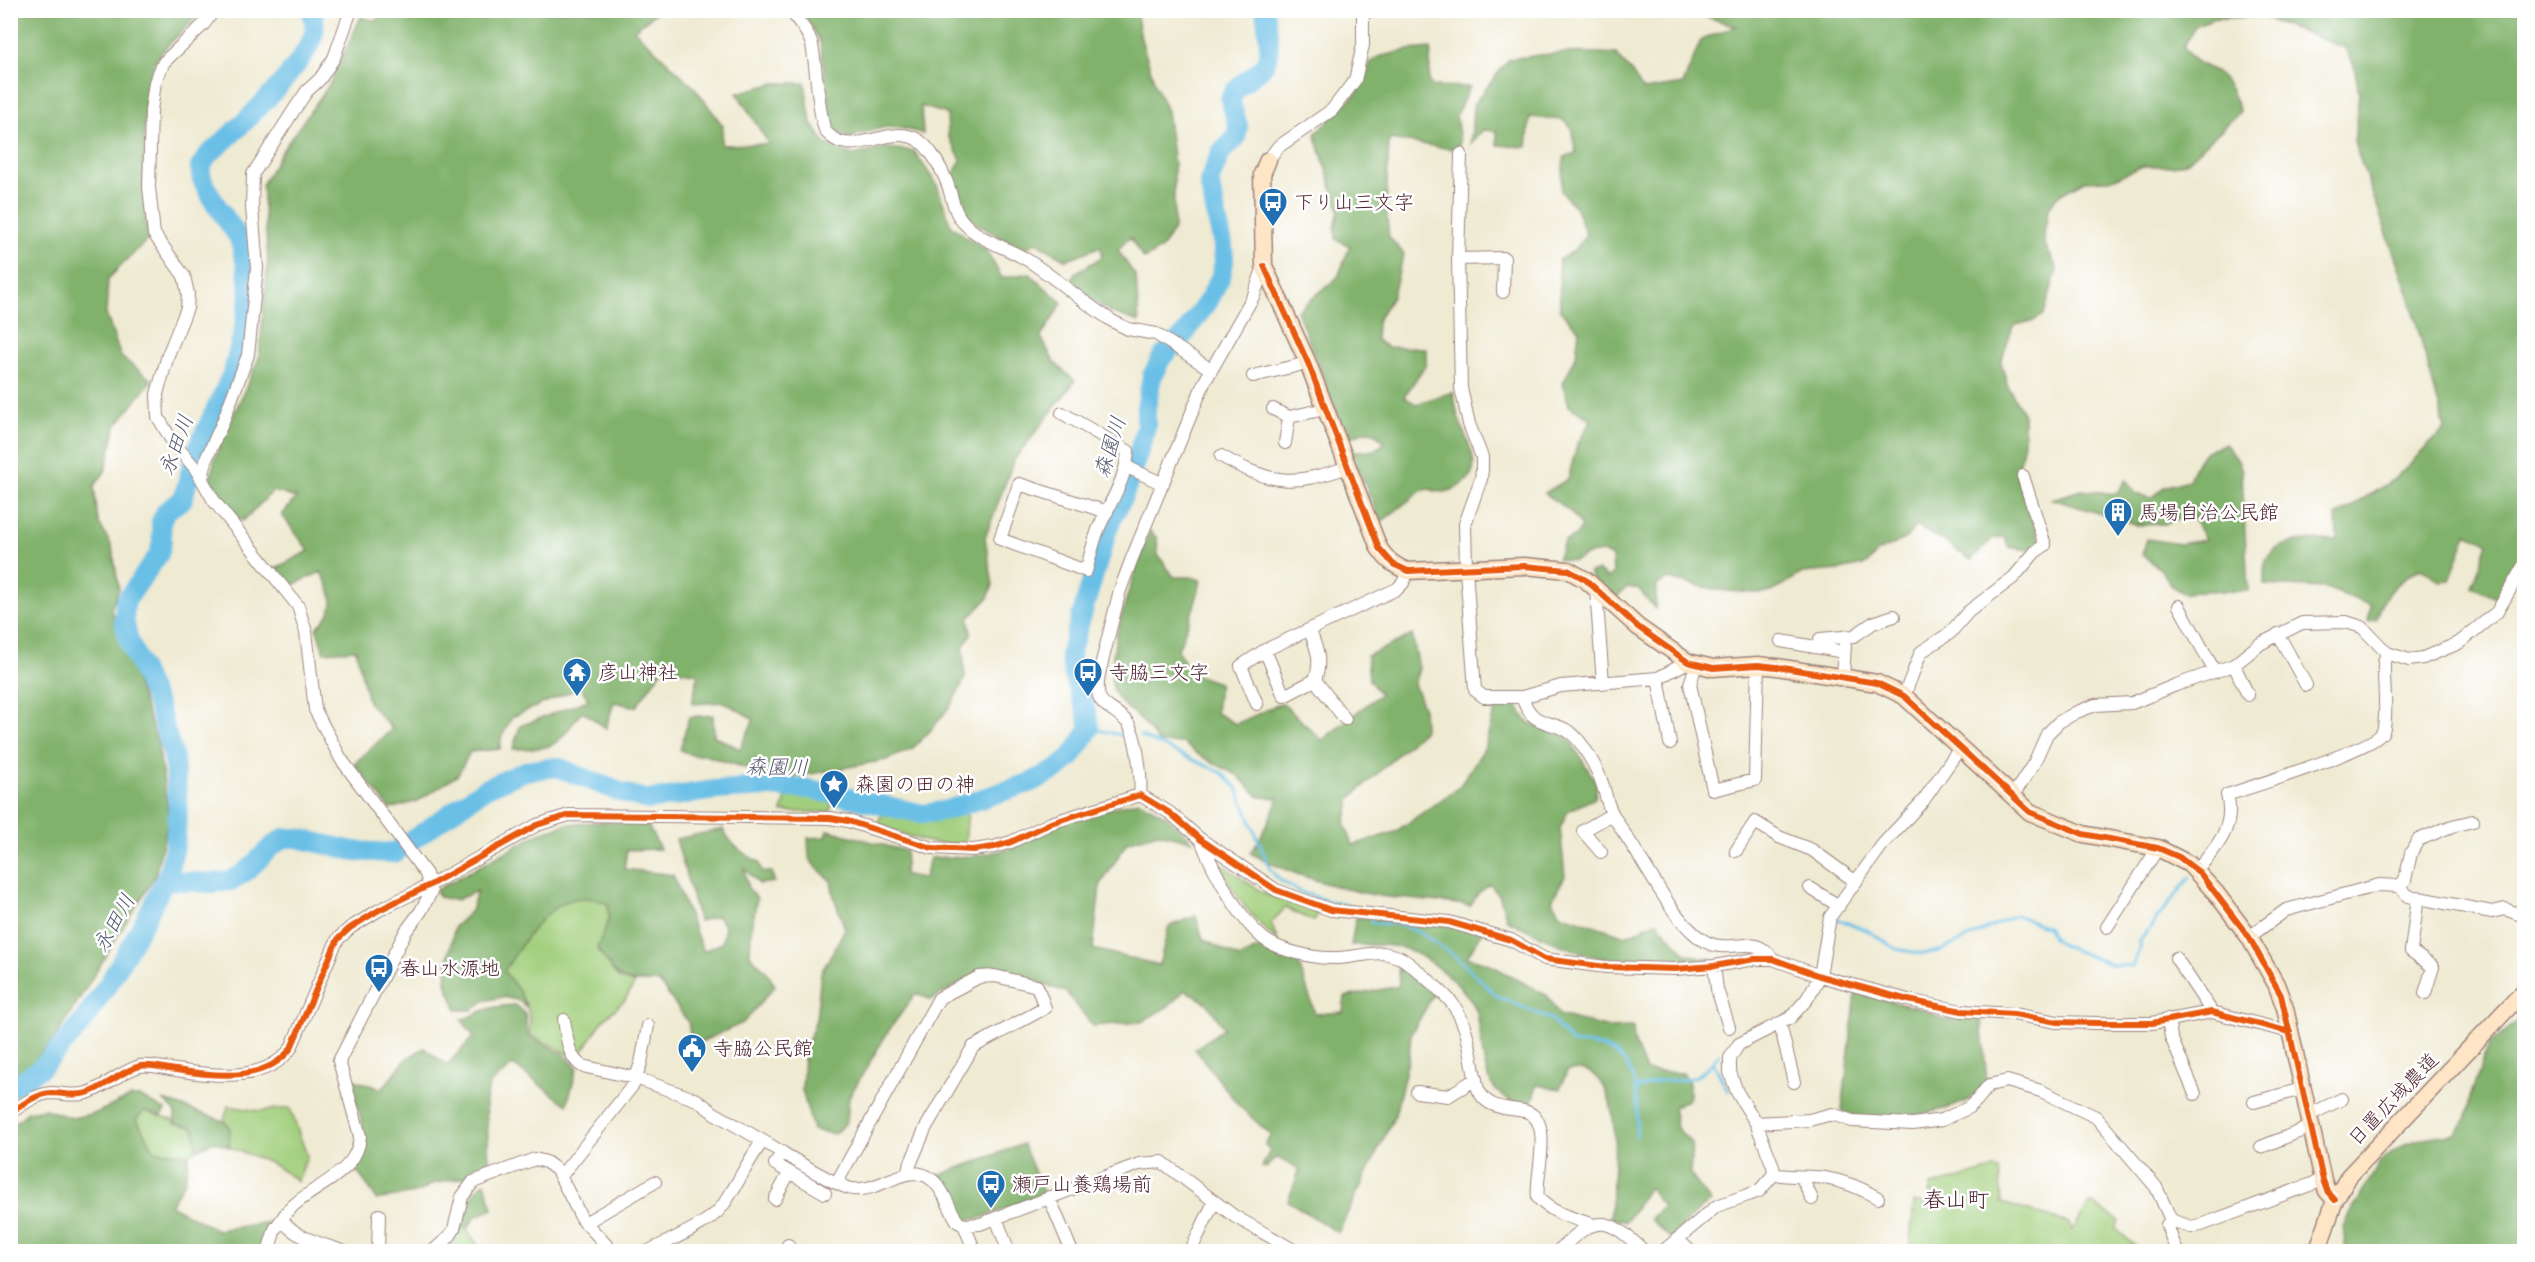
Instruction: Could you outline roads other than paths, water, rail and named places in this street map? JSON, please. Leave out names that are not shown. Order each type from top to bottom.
[{"type":"street","points":[[214,10],[204,24],[164,62],[155,82],[149,188],[154,234],[184,276],[188,294],[187,308],[168,356],[157,394],[158,417],[172,441],[199,474],[214,501],[298,606],[306,632],[315,710],[341,759],[426,874],[431,892],[429,900],[406,931],[339,1061],[357,1125],[359,1145],[347,1165],[296,1203],[282,1219],[275,1229],[268,1251]]},
{"type":"street","points":[[199,474],[222,424],[248,355],[257,267],[252,207],[253,174],[307,91],[320,80],[334,58],[351,10]]},
{"type":"street","points":[[790,10],[812,42],[820,88],[822,123],[828,134],[847,144],[857,144],[881,136],[903,135],[918,140],[931,154],[947,182],[952,205],[964,224],[975,233],[1028,261],[1113,322],[1156,334],[1210,369]]},
{"type":"street","points":[[1140,795],[1142,782],[1134,740],[1127,723],[1101,701],[1097,688],[1120,590],[1210,369],[1254,295],[1264,266],[1262,174],[1268,160],[1278,147],[1312,126],[1332,110],[1355,80],[1363,45],[1363,10]]},
{"type":"street","points":[[1461,154],[1458,259],[1461,388],[1469,424],[1482,458],[1479,485],[1465,524],[1475,690],[1484,697],[1522,697],[1561,686],[1658,678],[1692,664]]},
{"type":"street","points":[[1458,259],[1504,258],[1503,292]]},
{"type":"street","points":[[1264,266],[1308,363],[1379,548],[1393,564],[1408,571],[1524,566],[1568,570],[1586,579],[1638,627],[1692,664],[1713,668],[1758,665],[1887,686],[1904,696],[2030,812],[2062,827],[2104,839],[2158,848],[2179,857],[2196,870],[2249,937],[2276,984],[2285,1008],[2326,1191],[2335,1200]]},
{"type":"street","points":[[1253,376],[1308,363]]},
{"type":"street","points":[[1273,409],[1289,417],[1325,409]]},
{"type":"street","points":[[1062,413],[1128,452],[1127,467],[1107,512],[1097,531],[1086,571],[1000,539],[1019,484],[1107,512]]},
{"type":"street","points":[[1285,443],[1289,417]]},
{"type":"street","points":[[1221,456],[1248,472],[1288,481],[1317,477],[1348,466]]},
{"type":"street","points":[[1127,467],[1163,484]]},
{"type":"street","points":[[1904,696],[1921,652],[1950,633],[1968,612],[2014,577],[2035,552],[2045,545],[2023,476]]},
{"type":"street","points":[[2012,797],[2034,763],[2047,734],[2059,722],[2096,705],[2132,703],[2234,665],[2260,644],[2302,624],[2346,622],[2362,627],[2387,653],[2409,660],[2432,655],[2459,643],[2497,612],[2524,565]]},
{"type":"street","points":[[1257,704],[1241,666],[1265,650],[1397,589],[1403,583],[1408,571]]},
{"type":"street","points":[[1596,589],[1603,683]]},
{"type":"street","points":[[2179,606],[2215,672]]},
{"type":"street","points":[[1820,639],[1854,636],[1873,623],[1894,616]]},
{"type":"street","points":[[1265,650],[1284,696],[1314,680],[1319,669],[1320,657],[1310,631]]},
{"type":"street","points":[[2278,634],[2306,685]]},
{"type":"street","points":[[1843,679],[1845,637]]},
{"type":"street","points":[[1781,641],[1844,652]]},
{"type":"street","points":[[2196,870],[2225,834],[2230,818],[2227,795],[2328,760],[2380,737],[2384,725],[2384,662],[2387,653]]},
{"type":"street","points":[[1692,664],[1690,684],[1713,790],[1755,780],[1758,665]]},
{"type":"street","points":[[2234,665],[2248,695]]},
{"type":"street","points":[[1658,678],[1670,743]]},
{"type":"street","points":[[1314,680],[1345,719]]},
{"type":"street","points":[[1522,697],[1525,707],[1534,718],[1572,732],[1595,768],[1612,814],[1670,905],[1693,933],[1706,944],[1715,947],[1760,946],[1767,950],[1773,959]]},
{"type":"street","points":[[1662,1251],[1717,1206],[1759,1191],[1774,1174],[1756,1123],[1737,1092],[1730,1072],[1730,1058],[1739,1044],[1790,1018],[1807,999],[1821,976],[1830,917],[1883,844],[1923,801],[1960,748]]},
{"type":"street","points":[[10,1113],[42,1095],[51,1093],[75,1096],[89,1092],[139,1066],[229,1076],[272,1065],[286,1055],[296,1039],[338,939],[350,928],[537,825],[569,815],[831,818],[848,821],[932,848],[973,850],[1011,842],[1051,823],[1140,795],[1170,813],[1200,839],[1276,890],[1331,910],[1449,922],[1511,940],[1545,960],[1613,967],[1675,969],[1714,966],[1755,959],[1773,959],[1821,976],[1908,1000],[1962,1011],[2014,1014],[2057,1022],[2152,1023],[2212,1012],[2290,1032]]},
{"type":"street","points":[[1601,852],[1583,831],[1612,814]]},
{"type":"street","points":[[2399,886],[2405,880],[2411,853],[2418,840],[2452,826],[2473,821]]},
{"type":"street","points":[[1736,851],[1755,822],[1779,837],[1812,850],[1856,882]]},
{"type":"street","points":[[1200,839],[1214,871],[1230,896],[1254,929],[1270,944],[1299,953],[1335,958],[1384,953],[1401,958],[1451,1002],[1462,1019],[1478,1090],[1484,1100],[1493,1106],[1528,1112],[1539,1124],[1542,1142],[1538,1198],[1564,1215],[1591,1224],[1608,1225],[1621,1230],[1645,1251]]},
{"type":"street","points":[[2107,927],[2158,848]]},
{"type":"street","points":[[2249,937],[2286,910],[2379,885],[2399,886],[2408,896],[2492,912],[2505,909],[2518,914]]},
{"type":"street","points":[[1810,888],[1839,906]]},
{"type":"street","points":[[2418,897],[2411,951],[2433,967],[2425,993]]},
{"type":"street","points":[[2176,958],[2212,1012]]},
{"type":"street","points":[[1714,966],[1729,1027]]},
{"type":"street","points":[[837,1182],[939,998],[978,977],[995,976],[1037,986],[1045,1008],[973,1047],[925,1128],[907,1172]]},
{"type":"street","name":"日置広域農道","points":[[2317,1251],[2335,1200],[2349,1176],[2524,991]]},
{"type":"street","points":[[2168,1019],[2171,1037],[2195,1094]]},
{"type":"street","points":[[564,1020],[569,1048],[575,1062],[582,1066],[636,1078],[697,1100],[714,1113],[850,1189],[870,1190],[907,1172],[919,1173],[934,1181],[953,1214],[964,1225],[975,1251]]},
{"type":"street","points":[[1780,1024],[1794,1082]]},
{"type":"street","points":[[561,1176],[627,1094],[636,1078],[648,1026]]},
{"type":"street","points":[[1417,1092],[1448,1096],[1476,1079]]},
{"type":"street","points":[[1756,1123],[1809,1120],[1832,1114],[1852,1121],[1913,1124],[1942,1120],[1968,1108],[1989,1085],[2007,1081],[2061,1099],[2096,1117],[2156,1187],[2170,1220],[2191,1227],[2323,1180]]},
{"type":"street","points":[[2254,1102],[2302,1089]]},
{"type":"street","points":[[2261,1147],[2310,1121],[2342,1099]]},
{"type":"street","points":[[647,1251],[715,1215],[725,1203],[752,1155],[763,1141]]},
{"type":"street","points":[[782,1152],[775,1164],[825,1193]]},
{"type":"street","points":[[432,1251],[449,1237],[454,1229],[462,1197],[473,1182],[535,1159],[546,1162],[561,1176],[575,1209],[585,1223],[613,1251]]},
{"type":"street","points":[[964,1225],[980,1224],[1139,1164],[1157,1161],[1167,1164],[1214,1202],[1297,1251]]},
{"type":"street","points":[[775,1199],[789,1173]]},
{"type":"street","points":[[1774,1174],[1825,1178],[1867,1191],[1878,1198]]},
{"type":"street","points":[[1802,1178],[1812,1198]]},
{"type":"street","points":[[585,1223],[655,1182]]},
{"type":"street","points":[[1049,1197],[1072,1251]]},
{"type":"street","points":[[1190,1251],[1214,1202]]},
{"type":"street","points":[[378,1251],[379,1215]]},
{"type":"street","points":[[996,1218],[1010,1251]]},
{"type":"street","points":[[282,1219],[288,1227],[299,1233],[345,1251]]},
{"type":"street","points":[[2170,1220],[2167,1225],[2177,1251]]},
{"type":"street","points":[[1557,1251],[1581,1229],[1591,1224]]},
{"type":"street","points":[[1677,1239],[1691,1251]]},
{"type":"waterway","name":"永田川","points":[[10,1088],[41,1068],[79,1027],[109,983],[169,872],[175,845],[178,807],[174,759],[158,706],[129,641],[124,620],[125,602],[159,554],[162,541],[161,522],[166,511],[183,499],[195,454],[233,372],[250,295],[246,264],[239,238],[213,200],[202,179],[200,167],[208,155],[268,98],[298,63],[314,33],[312,10]]},
{"type":"waterway","name":"森園川","points":[[166,880],[209,883],[231,881],[248,870],[271,847],[284,838],[297,838],[354,851],[394,853],[483,790],[525,771],[557,767],[620,792],[648,800],[715,790],[767,787],[810,789],[923,814],[947,810],[1029,783],[1058,769],[1072,756],[1090,728],[1073,673],[1070,654],[1108,528],[1125,492],[1140,448],[1146,426],[1146,408],[1152,376],[1162,357],[1184,335],[1210,298],[1221,276],[1224,262],[1223,245],[1209,182],[1221,152],[1236,138],[1238,126],[1230,99],[1239,86],[1260,70],[1267,58],[1269,42],[1265,10]]},
{"type":"waterway","points":[[1090,728],[1121,735]]},
{"type":"waterway","points":[[1140,736],[1222,773],[1237,788],[1270,869],[1277,877],[1306,894],[1350,906]]},
{"type":"waterway","points":[[1836,919],[1867,930],[1896,949],[1923,954],[1940,951],[2016,915],[2047,927],[2053,938],[2064,946],[2113,965],[2132,966],[2141,946],[2138,943],[2190,877]]},
{"type":"waterway","points":[[1371,919],[1372,923],[1399,924],[1422,934],[1455,956],[1497,996],[1551,1019],[1572,1043],[1589,1044],[1617,1054],[1625,1063],[1635,1085],[1636,1136]]},
{"type":"waterway","points":[[1637,1089],[1657,1082],[1694,1077],[1706,1069],[1719,1054]]},
{"type":"waterway","points":[[1713,1062],[1728,1091]]},
{"type":"place","name":"下り山三文字","points":[[1273,228]]},
{"type":"place","name":"馬場自治公民館","points":[[2118,538]]},
{"type":"place","name":"彦山神社","points":[[577,698]]},
{"type":"place","name":"寺脇三文字","points":[[1088,698]]},
{"type":"place","name":"森園の田の神","points":[[834,810]]},
{"type":"place","name":"春山水源地","points":[[379,994]]},
{"type":"place","name":"寺脇公民館","points":[[692,1074]]},
{"type":"place","name":"瀬戸山養鶏場前","points":[[991,1210]]},
{"type":"district","name":"春山町","points":[[1956,1199]]}]
